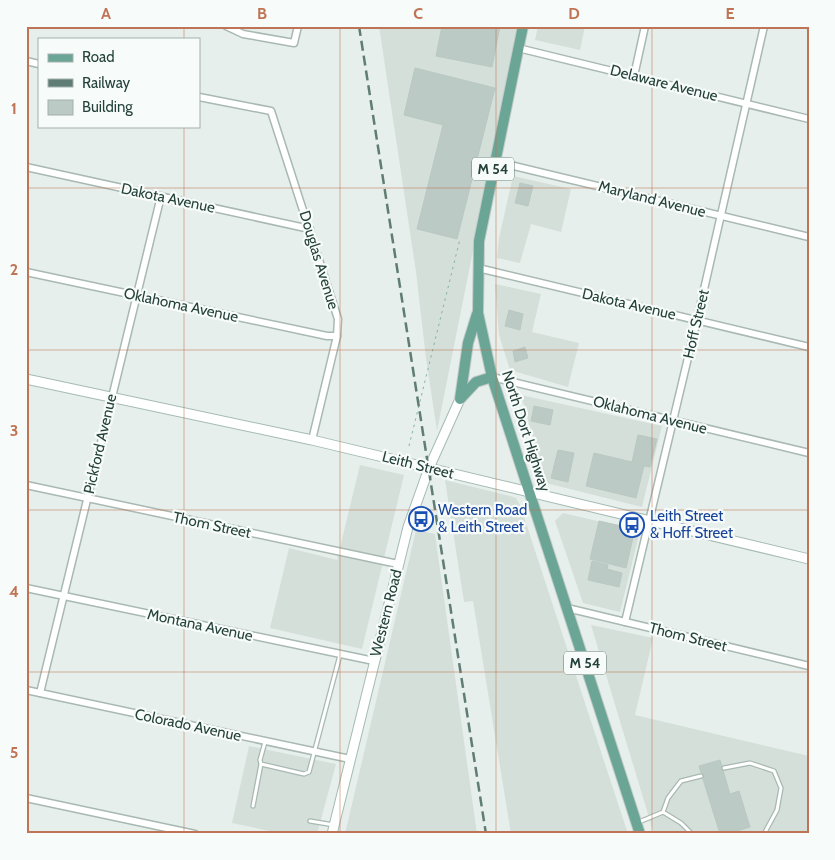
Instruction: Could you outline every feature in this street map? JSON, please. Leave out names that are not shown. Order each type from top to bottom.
[{"type":"main road","name":"North Dort Highway","points":[[523,26],[479,241],[478,313],[492,377],[640,834]]},
{"type":"main road","points":[[460,399],[468,343],[478,313]]},
{"type":"main road","points":[[460,399],[476,382],[492,377]]},
{"type":"street","points":[[226,26],[243,34],[294,42],[298,26]]},
{"type":"street","points":[[634,76],[645,26]]},
{"type":"street","name":"Hoff Street","points":[[625,622],[748,104],[764,26]]},
{"type":"street","name":"Delaware Avenue","points":[[518,48],[809,119]]},
{"type":"street","name":"Douglas Avenue","points":[[200,97],[271,112],[310,229],[338,319],[337,336],[312,440]]},
{"type":"street","name":"Maryland Avenue","points":[[495,160],[809,237]]},
{"type":"street","name":"Dakota Avenue","points":[[26,167],[310,229]]},
{"type":"street","name":"Pickford Avenue","points":[[40,693],[111,397],[162,196]]},
{"type":"street","name":"Dakota Avenue","points":[[478,268],[809,347]]},
{"type":"street","name":"Oklahoma Avenue","points":[[26,272],[327,336],[337,336]]},
{"type":"street","name":"Oklahoma Avenue","points":[[492,377],[809,453]]},
{"type":"street","name":"Leith Street","points":[[26,379],[312,440],[809,559]]},
{"type":"street","name":"Western Road","points":[[333,830],[398,564],[412,515],[460,399]]},
{"type":"street","name":"Thom Street","points":[[26,485],[398,564]]},
{"type":"street","name":"Montana Avenue","points":[[26,588],[374,660]]},
{"type":"street","name":"Thom Street","points":[[567,608],[809,666]]},
{"type":"street","name":"Colorado Avenue","points":[[26,690],[350,759]]},
{"type":"street","points":[[26,798],[195,834]]},
{"type":"lane","points":[[261,764],[308,773],[340,654]]},
{"type":"lane","points":[[253,806],[265,741]]},
{"type":"lane","points":[[724,768],[750,763],[774,771],[781,788],[776,810],[764,834]]},
{"type":"lane","points":[[636,823],[662,812],[668,798],[681,781],[701,776]]},
{"type":"lane","points":[[662,812],[681,823],[692,834]]},
{"type":"lane","points":[[310,821],[333,830]]},
{"type":"path","points":[[409,446],[460,239]]},
{"type":"shaded area","points":[[379,26],[518,26],[437,431],[416,272]]},
{"type":"shaded area","points":[[538,26],[585,26],[580,50],[535,40]]},
{"type":"shaded area","points":[[513,176],[571,189],[561,232],[531,224],[520,263],[497,258],[499,238]]},
{"type":"shaded area","points":[[495,284],[541,294],[532,332],[579,343],[568,387],[510,370],[499,335]]},
{"type":"shaded area","points":[[521,395],[662,426],[642,507],[546,483]]},
{"type":"shaded area","points":[[360,465],[404,475],[362,649],[270,628],[289,548],[337,560]]},
{"type":"shaded area","points":[[445,480],[516,498],[520,505],[628,834],[511,834],[473,601],[464,602]]},
{"type":"shaded area","points":[[563,513],[640,531],[620,612],[583,603],[555,521]]},
{"type":"shaded area","points":[[416,530],[435,534],[477,834],[345,834]]},
{"type":"shaded area","points":[[591,625],[653,638],[635,715],[809,756],[809,834],[654,834]]},
{"type":"shaded area","points":[[249,746],[336,764],[317,834],[284,834],[232,823]]},
{"type":"building","points":[[442,26],[500,26],[492,67],[436,56]]},
{"type":"building","points":[[415,68],[495,88],[457,239],[417,229],[443,125],[404,115]]},
{"type":"building","points":[[520,183],[533,186],[528,206],[515,203]]},
{"type":"building","points":[[509,310],[523,314],[520,330],[505,326]]},
{"type":"building","points":[[525,347],[528,358],[515,362],[513,351]]},
{"type":"building","points":[[534,406],[553,410],[550,425],[531,421]]},
{"type":"building","points":[[638,435],[657,439],[650,467],[644,466],[636,498],[586,486],[594,453],[632,462]]},
{"type":"building","points":[[558,450],[574,453],[568,482],[551,478]]},
{"type":"building","points":[[599,521],[635,529],[626,568],[590,559]]},
{"type":"building","points":[[592,561],[608,565],[607,569],[622,573],[619,587],[588,580]]},
{"type":"building","points":[[720,760],[730,794],[739,791],[750,827],[727,834],[720,834],[699,766]]},
{"type":"railway","points":[[359,26],[486,834]]},
{"type":"place","name":"Western Road & Leith Street","points":[[421,519]]},
{"type":"place","name":"Leith Street & Hoff Street","points":[[632,525]]}]
